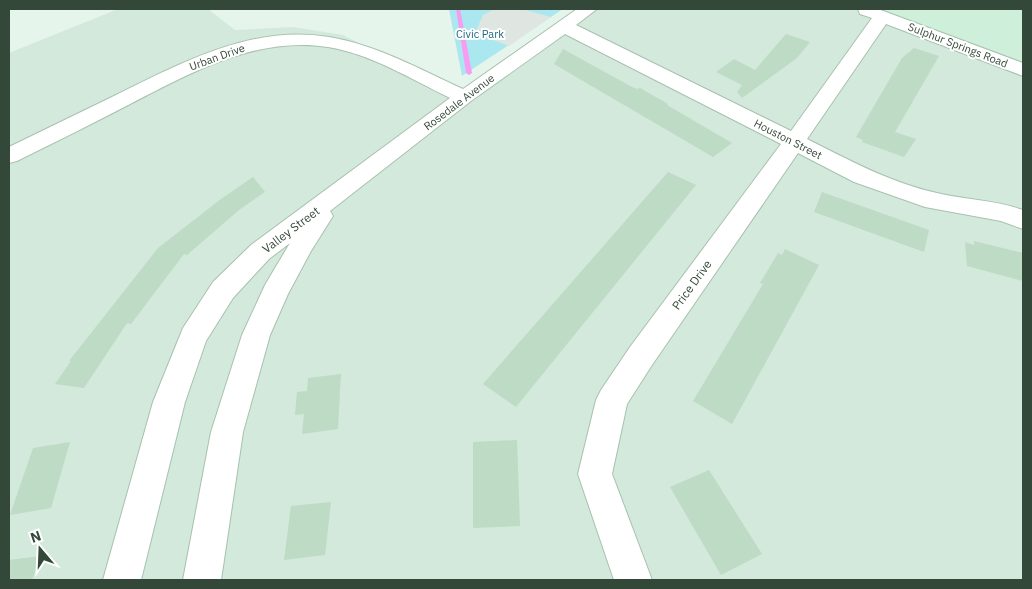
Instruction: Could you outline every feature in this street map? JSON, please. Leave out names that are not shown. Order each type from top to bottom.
[{"type":"street","name":"Rosedale Avenue","points":[[333,199],[464,98],[588,9]]},
{"type":"street","name":"Sulphur Springs Road","points":[[873,12],[1023,70]]},
{"type":"street","name":"Price Drive","points":[[633,580],[595,474],[612,400],[646,348],[794,142],[873,12]]},
{"type":"street","name":"Houston Street","points":[[564,26],[862,176],[934,201],[1005,213],[1023,220]]},
{"type":"street","name":"Urban Drive","points":[[9,156],[186,68],[238,48],[283,39],[326,41],[362,50],[464,98]]},
{"type":"street","points":[[509,46],[533,48]]},
{"type":"street","name":"Valley Street","points":[[122,580],[169,402],[193,337],[222,290],[260,252],[333,199]]},
{"type":"street","name":"Valley Street","points":[[202,580],[226,432],[256,335],[275,293],[301,246],[333,199]]},
{"type":"shaded area","points":[[118,9],[208,9],[235,30],[293,27],[343,35],[464,97],[588,9],[864,9],[1023,70],[1023,580],[9,580],[9,53]]},
{"type":"shaded area","points":[[494,9],[522,9],[551,17],[509,46],[475,33],[483,15]]},
{"type":"shaded area","points":[[863,9],[1023,9],[1023,70]]},
{"type":"green space","name":"Civic Park","points":[[449,9],[563,9],[462,76]]},
{"type":"building","points":[[786,34],[810,42],[797,58],[742,98],[737,92],[742,85],[716,72],[734,59],[755,70]]},
{"type":"building","points":[[914,48],[939,56],[895,132],[916,139],[904,157],[862,142],[863,140],[856,137],[902,58]]},
{"type":"building","points":[[563,49],[632,87],[640,88],[732,143],[713,157],[554,64]]},
{"type":"building","points":[[668,172],[696,185],[516,407],[483,384]]},
{"type":"building","points":[[253,177],[265,192],[239,210],[187,255],[184,254],[131,324],[127,323],[84,388],[55,384],[71,361],[69,361],[158,248],[221,199]]},
{"type":"building","points":[[822,192],[929,230],[924,252],[814,212]]},
{"type":"building","points":[[974,241],[1023,253],[1023,281],[967,266],[965,242],[974,245]]},
{"type":"building","points":[[785,249],[819,265],[732,424],[693,401],[763,284],[760,283],[778,253],[782,255]]},
{"type":"building","points":[[341,374],[338,429],[302,434],[304,414],[295,415],[297,392],[307,391],[308,378]]},
{"type":"building","points":[[517,440],[520,526],[473,528],[473,442]]},
{"type":"building","points":[[70,442],[51,508],[10,515],[33,448]]},
{"type":"building","points":[[709,470],[762,554],[721,575],[670,487]]},
{"type":"building","points":[[331,502],[325,555],[284,560],[291,506]]},
{"type":"building","points":[[41,556],[32,580],[9,580],[9,560]]},
{"type":"waterway","points":[[458,9],[469,73]]}]
